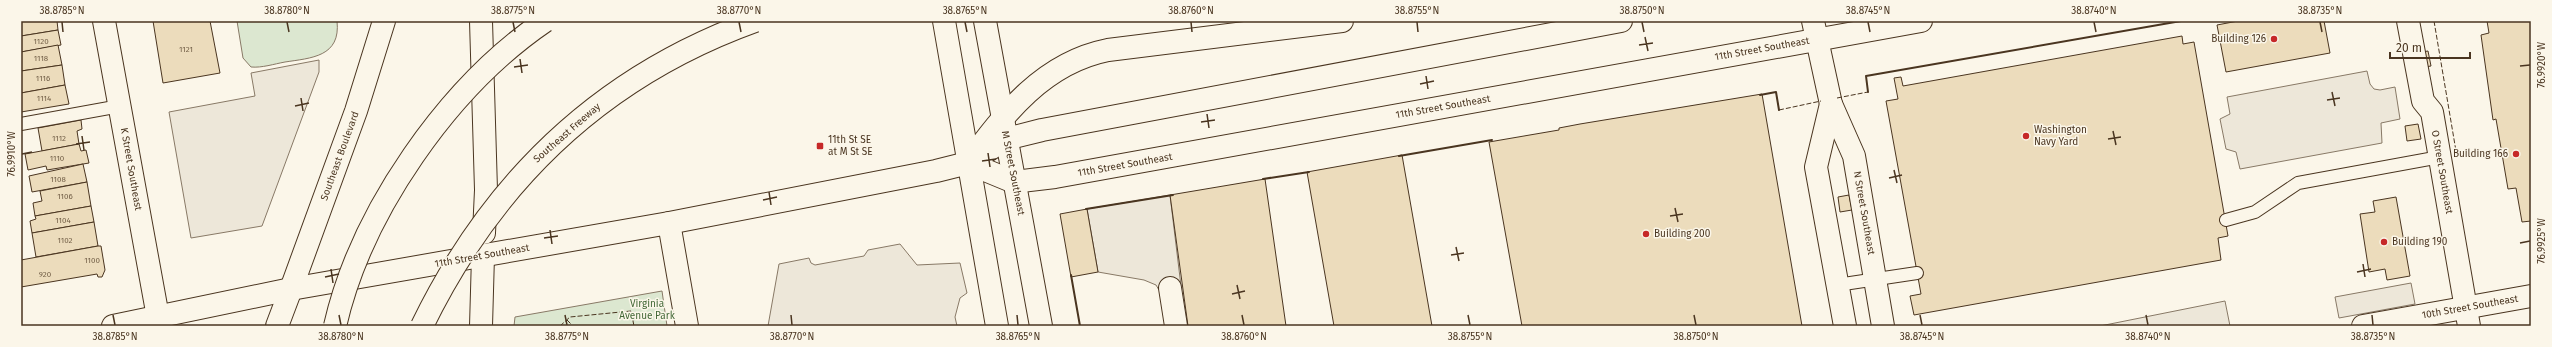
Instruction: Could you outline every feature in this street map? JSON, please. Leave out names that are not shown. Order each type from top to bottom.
[{"type":"main road","name":"K Street Southeast","points":[[104,21],[158,317]]},
{"type":"main road","name":"Southeast Boulevard","points":[[277,326],[358,104],[384,21]]},
{"type":"main road","points":[[481,21],[486,190],[481,326]]},
{"type":"main road","points":[[335,326],[350,274],[371,228],[402,172],[428,135],[460,98],[493,64],[545,21]]},
{"type":"main road","name":"Southeast Freeway","points":[[422,326],[444,280],[474,234],[537,157],[615,92],[653,68],[694,46],[755,21]]},
{"type":"main road","points":[[944,21],[997,326]]},
{"type":"main road","name":"M Street Southeast","points":[[985,21],[1041,326]]},
{"type":"main road","points":[[968,164],[1002,117],[1052,72],[1066,62],[1092,53],[1342,21]]},
{"type":"main road","name":"11th Street Southeast","points":[[113,326],[291,289],[669,223],[968,164],[1006,139],[1042,130],[1621,21]]},
{"type":"main road","name":"11th Street Southeast","points":[[968,164],[1014,182],[1055,177],[1816,30],[1921,21]]},
{"type":"main road","name":"O Street Southeast","points":[[2408,21],[2423,101],[2432,112],[2467,317]]},
{"type":"main road","name":"N Street Southeast","points":[[1816,30],[1831,104],[1854,156],[1876,279],[1882,326]]},
{"type":"main road","name":"N Street Southeast","points":[[1831,104],[1816,167],[1836,285],[1845,326]]},
{"type":"main road","points":[[669,223],[687,326]]},
{"type":"main road","points":[[1170,288],[1176,326]]},
{"type":"main road","name":"10th Street Southeast","points":[[2363,326],[2467,317],[2531,296]]},
{"type":"lane","points":[[21,124],[120,106]]},
{"type":"lane","points":[[2226,220],[2255,212],[2298,183],[2440,157]]},
{"type":"lane","points":[[1836,285],[1917,273]]},
{"type":"green space","points":[[237,21],[337,21],[337,33],[334,42],[329,49],[322,54],[305,59],[251,67],[243,58]]},
{"type":"green space","name":"Virginia Avenue Park","points":[[662,291],[667,326],[514,326],[515,317]]},
{"type":"shaded area","points":[[319,60],[319,72],[262,226],[191,238],[169,112],[255,96],[251,73]]},
{"type":"shaded area","points":[[2367,71],[2370,84],[2374,89],[2380,90],[2395,87],[2400,119],[2381,123],[2382,143],[2240,169],[2236,152],[2226,149],[2220,119],[2230,114],[2227,97]]},
{"type":"shaded area","points":[[1170,195],[1181,286],[1159,290],[1156,285],[1144,280],[1098,272],[1087,209]]},
{"type":"shaded area","points":[[900,244],[917,265],[960,263],[967,293],[960,298],[955,317],[957,326],[768,326],[779,264],[809,258],[811,263],[815,265],[864,256],[868,250]]},
{"type":"shaded area","points":[[2411,283],[2415,304],[2339,318],[2335,297]]},
{"type":"shaded area","points":[[2225,301],[2230,326],[2100,326]]},
{"type":"building","points":[[21,21],[57,21],[58,30],[21,36]]},
{"type":"building","points":[[153,21],[210,21],[220,73],[163,83]]},
{"type":"building","name":"Building 126","points":[[2238,21],[2324,21],[2330,53],[2226,72],[2217,25]]},
{"type":"building","name":"Building 166","points":[[2487,21],[2531,21],[2531,221],[2522,222],[2516,188],[2508,189],[2496,119],[2493,120],[2481,35],[2489,33]]},
{"type":"building","points":[[58,30],[61,45],[21,52],[21,36]]},
{"type":"building","points":[[2182,36],[2183,44],[2194,42],[2228,236],[2218,238],[2221,260],[1914,315],[1910,296],[1921,294],[1886,101],[1898,99],[1894,78],[1901,77],[1903,86]]},
{"type":"building","points":[[58,45],[62,65],[21,71],[21,52]]},
{"type":"building","points":[[2428,51],[2431,66],[2419,68],[2416,53]]},
{"type":"building","points":[[62,65],[65,85],[21,93],[21,71]]},
{"type":"building","points":[[65,85],[69,104],[21,112],[21,93]]},
{"type":"building","name":"Building 200","points":[[1762,94],[1802,326],[1522,326],[1489,142],[1559,130],[1559,128],[1580,124]]},
{"type":"building","points":[[81,120],[82,129],[77,131],[79,144],[42,151],[38,128]]},
{"type":"building","points":[[2418,124],[2421,139],[2407,141],[2405,126]]},
{"type":"building","points":[[79,144],[81,151],[86,150],[89,163],[47,170],[46,166],[28,170],[25,154]]},
{"type":"building","points":[[1402,155],[1432,326],[1334,326],[1307,172]]},
{"type":"building","points":[[83,164],[87,182],[32,192],[29,176]]},
{"type":"building","points":[[1265,179],[1286,326],[1188,326],[1170,195]]},
{"type":"building","points":[[87,182],[91,206],[35,216],[33,203],[42,201],[40,191]]},
{"type":"building","points":[[1849,195],[1852,210],[1840,212],[1838,197]]},
{"type":"building","name":"Building 190","points":[[2396,197],[2410,276],[2387,280],[2385,269],[2369,272],[2360,214],[2375,212],[2373,201]]},
{"type":"building","points":[[91,206],[94,222],[32,233],[30,221],[36,219],[35,216]]},
{"type":"building","points":[[1087,209],[1098,272],[1071,277],[1060,214]]},
{"type":"building","points":[[94,222],[98,246],[36,257],[32,233]]},
{"type":"building","points":[[101,246],[105,270],[102,277],[98,277],[97,274],[21,287],[21,260]]},
{"type":"fence","points":[[2434,21],[2457,157]]},
{"type":"fence","points":[[1837,98],[1868,92]]},
{"type":"fence","points":[[1779,110],[1821,101]]},
{"type":"fence","points":[[560,326],[570,317],[631,311],[634,326]]},
{"type":"fence","points":[[567,320],[573,326]]},
{"type":"wall","points":[[1868,92],[1866,76],[2181,21]]},
{"type":"wall","points":[[1760,95],[1776,92],[1779,110]]},
{"type":"wall","points":[[1399,156],[1492,140]]},
{"type":"wall","points":[[1263,179],[1309,172]]},
{"type":"wall","points":[[1086,209],[1173,195]]},
{"type":"wall","points":[[1071,275],[1080,326]]},
{"type":"place","name":"Building 126","points":[[2274,39]]},
{"type":"place","name":"Washington Navy Yard","points":[[2026,136]]},
{"type":"place","name":"11th St SE at M St SE","points":[[820,146]]},
{"type":"place","name":"Building 166","points":[[2516,154]]},
{"type":"place","name":"Building 200","points":[[1646,234]]},
{"type":"place","name":"Building 190","points":[[2384,242]]}]
